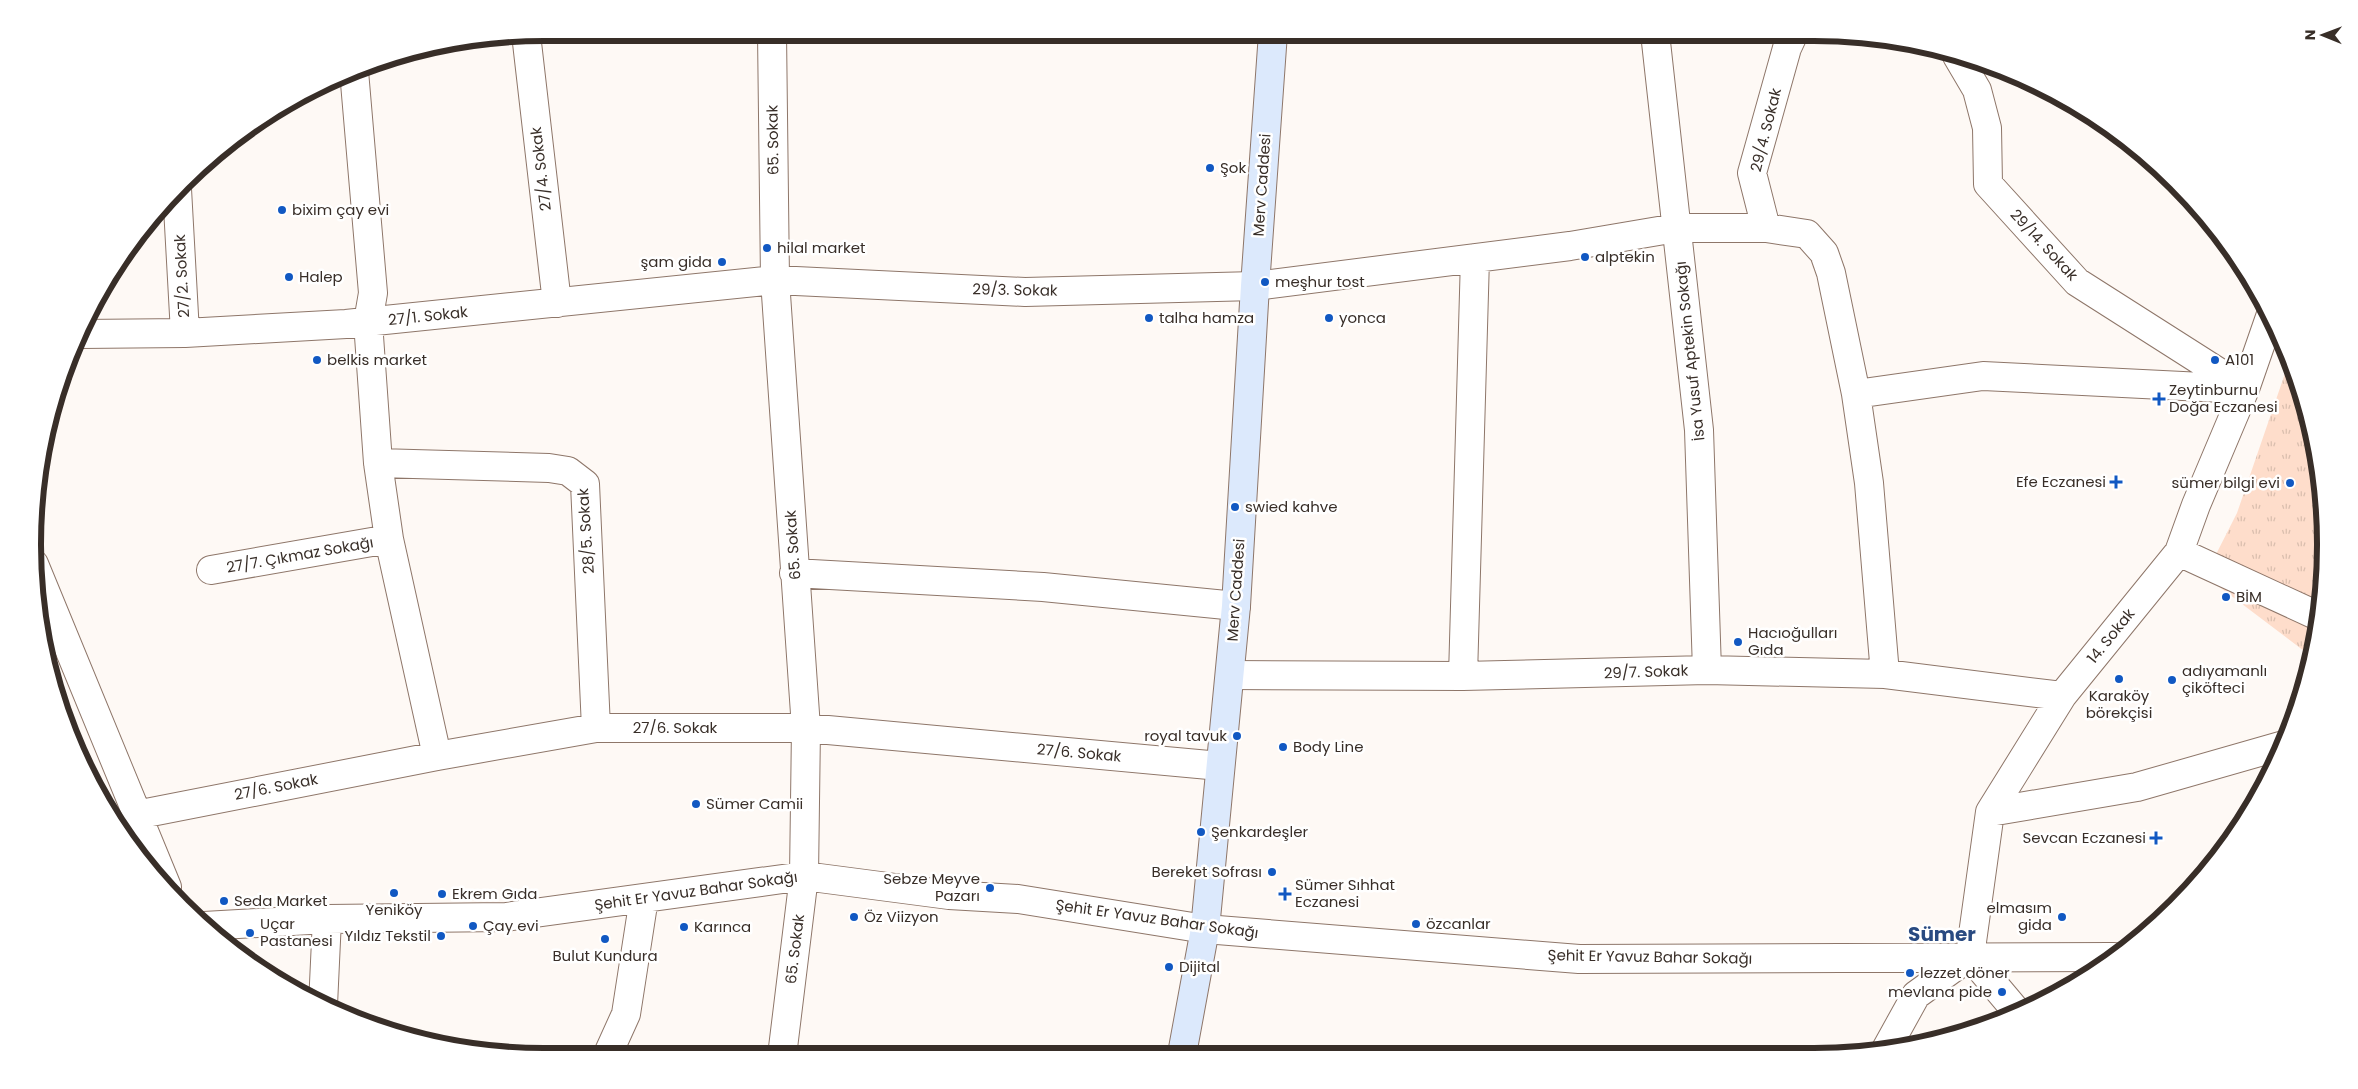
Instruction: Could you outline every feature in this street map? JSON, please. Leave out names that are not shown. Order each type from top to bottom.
[{"type":"main road","name":"Merv Caddesi","points":[[1183,1048],[1206,928],[1230,675],[1236,606],[1255,286],[1273,41]]},
{"type":"street","name":"65. Sokak","points":[[772,41],[775,280],[806,728],[804,876],[783,1048]]},
{"type":"street","name":"İsa Yusuf Aptekin Sokağı","points":[[1656,41],[1700,430],[1707,670]]},
{"type":"street","name":"29/4. Sokak","points":[[1766,228],[1752,173],[1790,41]]},
{"type":"street","name":"27/4. Sokak","points":[[527,42],[556,303]]},
{"type":"street","name":"29/14. Sokak","points":[[1961,64],[1977,90],[1987,128],[1988,184],[2076,282],[2245,389]]},
{"type":"street","points":[[355,79],[373,293],[368,322],[378,463],[389,539],[437,756]]},
{"type":"street","name":"27/2. Sokak","points":[[178,201],[185,332]]},
{"type":"street","name":"29/3. Sokak","points":[[775,280],[1026,292],[1255,286],[1570,246],[1676,228],[1766,228],[1807,234],[1824,252],[1832,273],[1856,394],[1869,483],[1885,674]]},
{"type":"street","points":[[1463,676],[1475,258]]},
{"type":"street","name":"27/1. Sokak","points":[[88,334],[185,332],[368,322],[775,280]]},
{"type":"street","name":"14. Sokak","points":[[1970,956],[1990,812],[2062,696],[2180,552],[2196,505],[2245,389],[2267,326]]},
{"type":"street","points":[[1856,394],[1983,376],[2245,389]]},
{"type":"street","name":"28/5. Sokak","points":[[378,463],[549,468],[568,472],[585,484],[596,728]]},
{"type":"street","name":"27/7. Çıkmaz Sokağı","points":[[211,570],[389,539]]},
{"type":"street","points":[[2180,552],[2312,613]]},
{"type":"street","points":[[794,573],[1043,587],[1236,606]]},
{"type":"street","points":[[43,587],[158,867]]},
{"type":"street","name":"29/7. Sokak","points":[[1230,675],[1463,676],[1707,670],[1885,674],[2062,696]]},
{"type":"street","name":"27/6. Sokak","points":[[136,815],[437,756],[596,728],[806,728],[1220,766]]},
{"type":"street","points":[[1990,812],[2136,787],[2273,748]]},
{"type":"street","name":"Şehit Er Yavuz Bahar Sokağı","points":[[216,925],[327,920],[506,917],[804,876],[949,895],[1018,899],[1206,928],[1579,959],[2102,957]]},
{"type":"street","points":[[611,1048],[626,1014],[644,898]]},
{"type":"street","points":[[323,997],[327,920]]},
{"type":"street","points":[[1890,1041],[1916,996],[1970,956],[2012,1006]]},
{"type":"green space","points":[[2286,372],[2300,414],[2307,446],[2316,512],[2316,577],[2305,652],[2205,576],[2237,513]]},
{"type":"place","name":"Şok","points":[[1210,168]]},
{"type":"place","name":"bixim çay evi","points":[[282,210]]},
{"type":"place","name":"hilal market","points":[[767,248]]},
{"type":"place","name":"alptekin","points":[[1585,257]]},
{"type":"place","name":"şam gida","points":[[722,262]]},
{"type":"place","name":"Halep","points":[[289,277]]},
{"type":"place","name":"meşhur tost","points":[[1265,282]]},
{"type":"place","name":"talha hamza","points":[[1149,318]]},
{"type":"place","name":"yonca","points":[[1329,318]]},
{"type":"place","name":"belkis market","points":[[317,360]]},
{"type":"place","name":"A101","points":[[2215,360]]},
{"type":"place","name":"Zeytinburnu Doğa Eczanesi","points":[[2159,399]]},
{"type":"place","name":"Efe Eczanesi","points":[[2116,482]]},
{"type":"place","name":"sümer bilgi evi","points":[[2290,483]]},
{"type":"place","name":"swied kahve","points":[[1235,507]]},
{"type":"place","name":"BİM","points":[[2226,597]]},
{"type":"place","name":"Hacıoğulları Gıda","points":[[1738,642]]},
{"type":"place","name":"Karaköy börekçisi","points":[[2119,679]]},
{"type":"place","name":"adıyamanlı çiköfteci","points":[[2172,680]]},
{"type":"place","name":"royal tavuk","points":[[1237,736]]},
{"type":"place","name":"Body Line","points":[[1283,747]]},
{"type":"place","name":"Sümer Camii","points":[[696,804]]},
{"type":"place","name":"Şenkardeşler","points":[[1201,832]]},
{"type":"place","name":"Sevcan Eczanesi","points":[[2156,838]]},
{"type":"place","name":"Bereket Sofrası","points":[[1272,872]]},
{"type":"place","name":"Sebze Meyve Pazarı","points":[[990,888]]},
{"type":"place","name":"Yeniköy","points":[[394,893]]},
{"type":"place","name":"Ekrem Gıda","points":[[442,894]]},
{"type":"place","name":"Sümer Sıhhat Eczanesi","points":[[1285,894]]},
{"type":"place","name":"Seda Market","points":[[224,901]]},
{"type":"place","name":"Öz Viizyon","points":[[854,917]]},
{"type":"place","name":"elmasım gida","points":[[2062,917]]},
{"type":"place","name":"özcanlar","points":[[1416,924]]},
{"type":"place","name":"Çay evi","points":[[473,926]]},
{"type":"place","name":"Karınca","points":[[684,927]]},
{"type":"place","name":"Uçar Pastanesi","points":[[250,933]]},
{"type":"place","name":"Yıldız Tekstil","points":[[441,936]]},
{"type":"place","name":"Bulut Kundura","points":[[605,939]]},
{"type":"place","name":"Dijital","points":[[1169,967]]},
{"type":"place","name":"lezzet döner","points":[[1910,973]]},
{"type":"place","name":"mevlana pide","points":[[2002,992]]},
{"type":"district","name":"Sümer","points":[[1942,934]]}]
